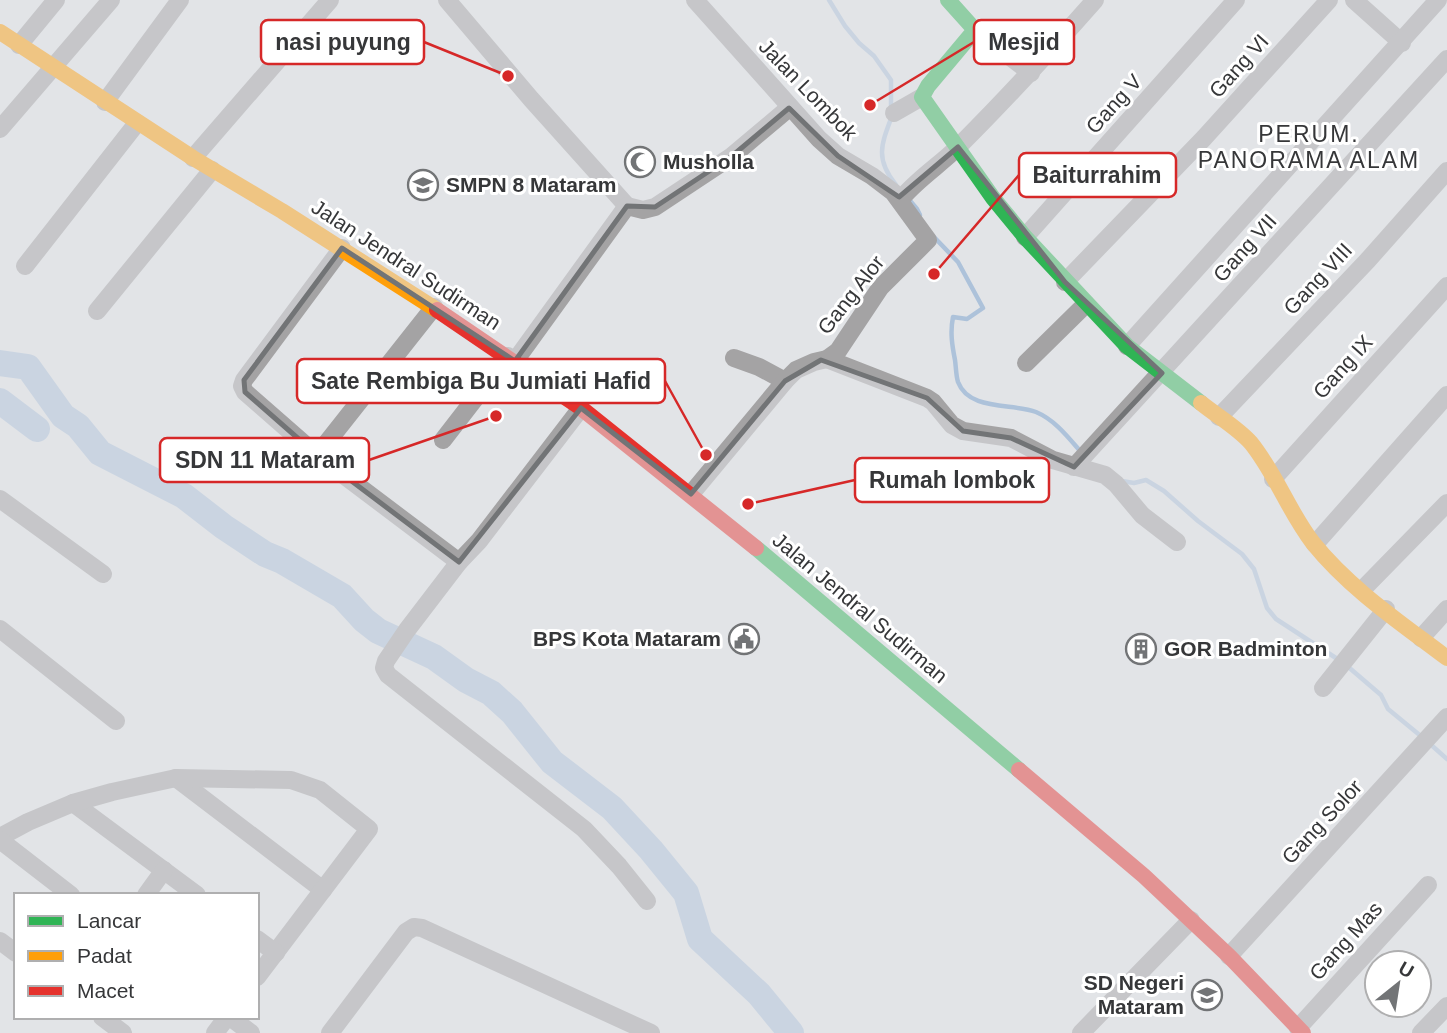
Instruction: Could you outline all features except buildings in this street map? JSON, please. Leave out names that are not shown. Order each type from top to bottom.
[{"type":"main road","points":[[948,0],[975,30],[928,86],[922,97],[993,198],[1065,282],[1127,346],[1240,432],[1257,450],[1315,544],[1362,590],[1447,658]]},
{"type":"main road","name":"Jalan Jendral Sudirman","points":[[0,32],[137,123],[434,307],[581,408],[691,494],[1137,870],[1229,956],[1301,1030]]},
{"type":"street","points":[[19,45],[56,0]]},
{"type":"street","points":[[0,129],[111,0]]},
{"type":"street","points":[[105,102],[180,0]]},
{"type":"street","points":[[193,158],[330,0]]},
{"type":"street","points":[[447,0],[626,206],[643,210],[655,208],[732,156],[789,108]]},
{"type":"street","name":"Jalan Lombok","points":[[695,0],[789,108],[838,156],[903,196]]},
{"type":"street","points":[[903,196],[958,147],[1031,73],[1095,0]]},
{"type":"street","name":"Gang V","points":[[1025,237],[1237,0]]},
{"type":"street","name":"Gang VI","points":[[1065,282],[1204,138],[1329,0]]},
{"type":"street","points":[[1354,0],[1402,43]]},
{"type":"street","points":[[1127,346],[1438,0]]},
{"type":"street","points":[[975,30],[1031,73]]},
{"type":"street","name":"Gang VII","points":[[1081,460],[1447,59]]},
{"type":"street","points":[[894,113],[922,97]]},
{"type":"street","points":[[25,266],[137,123]]},
{"type":"street","points":[[97,311],[212,170]]},
{"type":"street","name":"Gang VIII","points":[[1219,416],[1368,260],[1447,171]]},
{"type":"street","name":"Gang Alor","points":[[691,494],[796,370],[827,359],[838,351],[880,288],[928,240],[903,196]]},
{"type":"street","points":[[443,440],[512,359],[626,206]]},
{"type":"street","points":[[342,248],[242,386],[245,392],[317,455],[459,562]]},
{"type":"street","name":"Gang IX","points":[[1273,479],[1447,286]]},
{"type":"street","points":[[1026,363],[1086,304]]},
{"type":"street","points":[[317,455],[434,307]]},
{"type":"street","points":[[734,358],[785,381]]},
{"type":"street","points":[[827,359],[927,398],[951,425],[963,431],[1011,438],[1053,460],[1081,460],[1116,484],[1142,515],[1177,542]]},
{"type":"street","points":[[1315,544],[1447,395]]},
{"type":"street","points":[[581,408],[480,541],[459,562],[395,646],[384,668],[388,675],[584,829],[647,901]]},
{"type":"street","points":[[0,499],[103,574]]},
{"type":"street","points":[[1362,590],[1447,503]]},
{"type":"street","points":[[1421,638],[1447,608]]},
{"type":"street","points":[[1323,688],[1386,609]]},
{"type":"street","points":[[0,629],[116,721]]},
{"type":"street","name":"Gang Solor","points":[[1229,956],[1447,717]]},
{"type":"street","points":[[176,778],[323,890]]},
{"type":"street","points":[[69,893],[0,838],[28,822],[73,803],[176,778],[291,780],[320,790],[369,829],[259,974]]},
{"type":"street","points":[[73,803],[194,893]]},
{"type":"street","points":[[147,893],[164,870]]},
{"type":"street","name":"Gang Mas","points":[[1301,1030],[1428,885]]},
{"type":"street","points":[[1081,1033],[1191,920]]},
{"type":"street","points":[[330,1033],[406,932],[414,927],[422,928],[651,1033]]},
{"type":"street","points":[[259,941],[275,953]]},
{"type":"street","points":[[1421,1033],[1447,1006]]},
{"type":"street","points":[[105,1019],[123,1033]]},
{"type":"street","points":[[215,1033],[227,1019]]},
{"type":"street","points":[[232,1019],[251,1033]]},
{"type":"highlighted area","points":[[789,108],[838,156],[899,197],[958,147],[1065,282],[1162,373],[1074,467],[1011,438],[963,431],[927,398],[821,360],[785,381],[691,494],[581,408],[459,562],[317,455],[245,392],[244,380],[342,248],[515,361],[627,206],[655,207],[732,156]]},
{"type":"waterway","points":[[829,0],[845,26],[874,56],[891,80],[891,107]]},
{"type":"waterway","points":[[892,116],[882,152],[885,167],[896,185]]},
{"type":"waterway","points":[[907,197],[920,215]]},
{"type":"waterway","points":[[934,237],[958,262],[983,308],[967,319],[953,317],[952,338],[956,374],[964,391],[981,402],[1026,409],[1043,415],[1061,429],[1081,452]]},
{"type":"waterway","points":[[0,363],[28,367],[63,416],[78,426],[100,453],[184,496],[265,554],[342,596],[378,631],[434,657],[466,680],[491,693],[512,712],[552,762],[612,808],[651,850],[686,893],[700,939],[759,994],[791,1033]]},
{"type":"waterway","points":[[0,401],[37,429]]},
{"type":"waterway","points":[[1122,481],[1134,483],[1146,480],[1164,491],[1242,554],[1254,569],[1267,608],[1276,619],[1339,660]]},
{"type":"waterway","points":[[1346,665],[1381,695],[1388,709],[1422,737]]},
{"type":"waterway","points":[[1429,743],[1447,759]]},
{"type":"traffic: fast","points":[[948,0],[975,30],[928,86],[922,97],[993,198],[1025,237],[1127,346],[1201,403]]},
{"type":"traffic: fast","points":[[756,548],[1019,770]]},
{"type":"traffic: slow","points":[[0,32],[193,158],[437,310]]},
{"type":"traffic: slow","points":[[1201,403],[1251,443],[1268,467],[1304,531],[1327,560],[1377,605],[1447,658]]},
{"type":"traffic: jam","points":[[437,310],[581,408],[756,548]]},
{"type":"traffic: jam","points":[[1019,770],[1144,876],[1229,956],[1303,1033]]},
{"type":"place","name":"nasi puyung","points":[[508,76]]},
{"type":"place","name":"Mesjid","points":[[870,105]]},
{"type":"place","name":"Musholla","points":[[640,162]]},
{"type":"place","name":"SMPN 8 Mataram","points":[[423,185]]},
{"type":"place","name":"Baiturrahim","points":[[934,274]]},
{"type":"place","name":"SDN 11 Mataram","points":[[496,416]]},
{"type":"place","name":"Sate Rembiga Bu Jumiati Hafid","points":[[706,455]]},
{"type":"place","name":"Rumah lombok","points":[[748,504]]},
{"type":"place","name":"BPS Kota Mataram","points":[[744,639]]},
{"type":"place","name":"GOR Badminton","points":[[1141,649]]},
{"type":"place","name":"SD Negeri Mataram","points":[[1207,995]]},
{"type":"district","name":"PERUM. PANORAMA ALAM","points":[[1309,147]]}]
